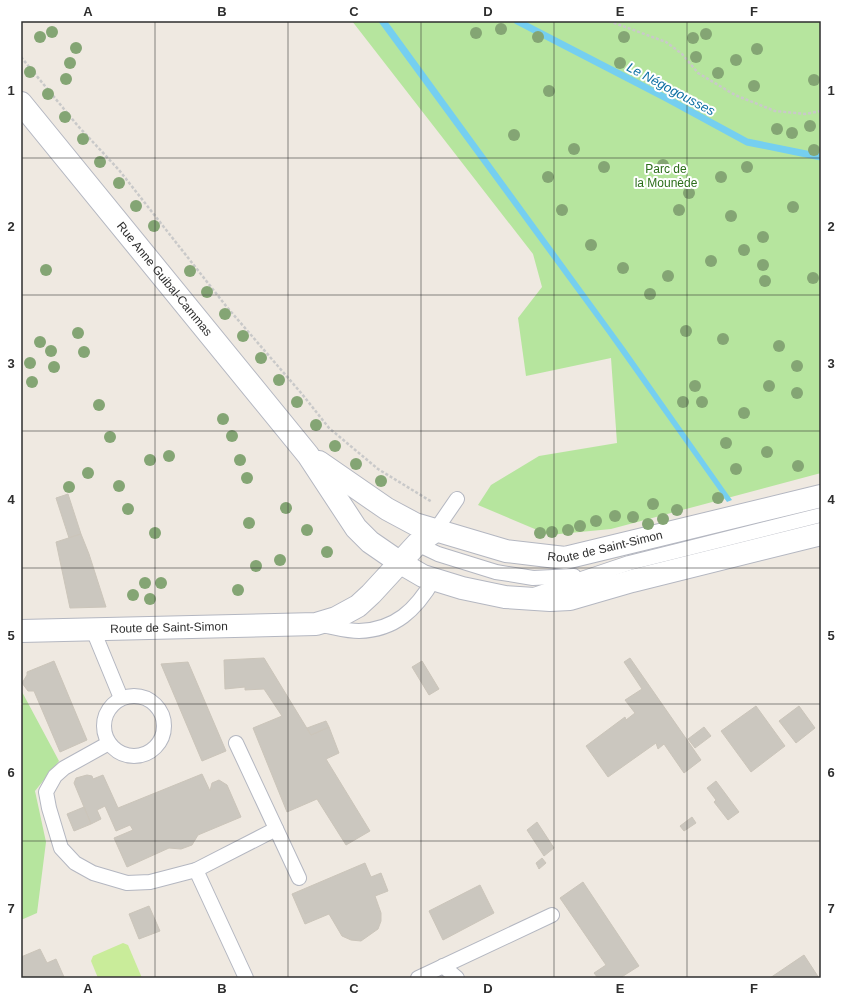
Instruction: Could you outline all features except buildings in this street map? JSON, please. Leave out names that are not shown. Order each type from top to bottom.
[{"type":"main road","name":"Rue Anne Guibal-Cammas","points":[[21,103],[308,455],[356,528],[370,542],[399,562]]},
{"type":"main road","name":"Rue Anne Guibal-Cammas","points":[[308,455],[387,509],[415,524],[435,531]]},
{"type":"main road","name":"Route de Saint-Simon","points":[[21,631],[316,624],[336,618],[358,606],[417,544],[435,531],[506,551],[533,556],[565,558],[821,496]]},
{"type":"main road","points":[[399,562],[423,576],[480,592],[550,600],[570,599],[632,581],[821,534]]},
{"type":"lane","points":[[435,531],[457,499]]},
{"type":"lane","points":[[525,598],[629,563],[821,515]]},
{"type":"lane","points":[[417,544],[438,554],[496,572],[533,578],[593,575]]},
{"type":"lane","name":"Route de Saint-Simon","points":[[316,624],[358,631],[388,626],[400,620],[434,580]]},
{"type":"lane","points":[[93,630],[121,698]]},
{"type":"lane","points":[[131,696],[142,697],[151,701],[158,709],[163,718],[164,729],[161,739],[155,747],[146,753],[136,756],[121,753],[109,743],[105,733],[104,723],[110,709],[121,698],[131,696]]},
{"type":"lane","points":[[109,743],[64,768],[55,776],[49,784],[46,792],[49,808],[61,848],[75,863],[93,873],[127,883],[150,882],[196,870],[276,829]]},
{"type":"lane","points":[[236,743],[299,878]]},
{"type":"lane","points":[[196,870],[246,978]]},
{"type":"lane","points":[[418,978],[552,915]]},
{"type":"lane","points":[[443,966],[457,978]]},
{"type":"path","points":[[609,21],[666,42],[682,54],[698,74],[735,95],[775,111],[805,114],[821,111]]},
{"type":"path","points":[[21,57],[78,126],[119,170],[226,306],[302,394],[329,428],[378,469],[448,512]]},
{"type":"green space","name":"Parc de la Mounède","points":[[352,21],[821,21],[821,473],[611,529],[549,535],[478,505],[491,485],[539,456],[617,443],[611,358],[526,376],[518,318],[542,287],[533,254]]},
{"type":"green space","points":[[21,690],[59,761],[35,791],[46,842],[37,913],[21,920]]},
{"type":"green space","points":[[123,943],[128,945],[142,978],[98,978],[91,961],[93,956]]},
{"type":"water","points":[[378,21],[387,21],[625,348],[732,500],[727,502],[607,333]]},
{"type":"waterway","name":"Le Négogousses","points":[[517,21],[666,98],[747,142],[821,157]]}]
